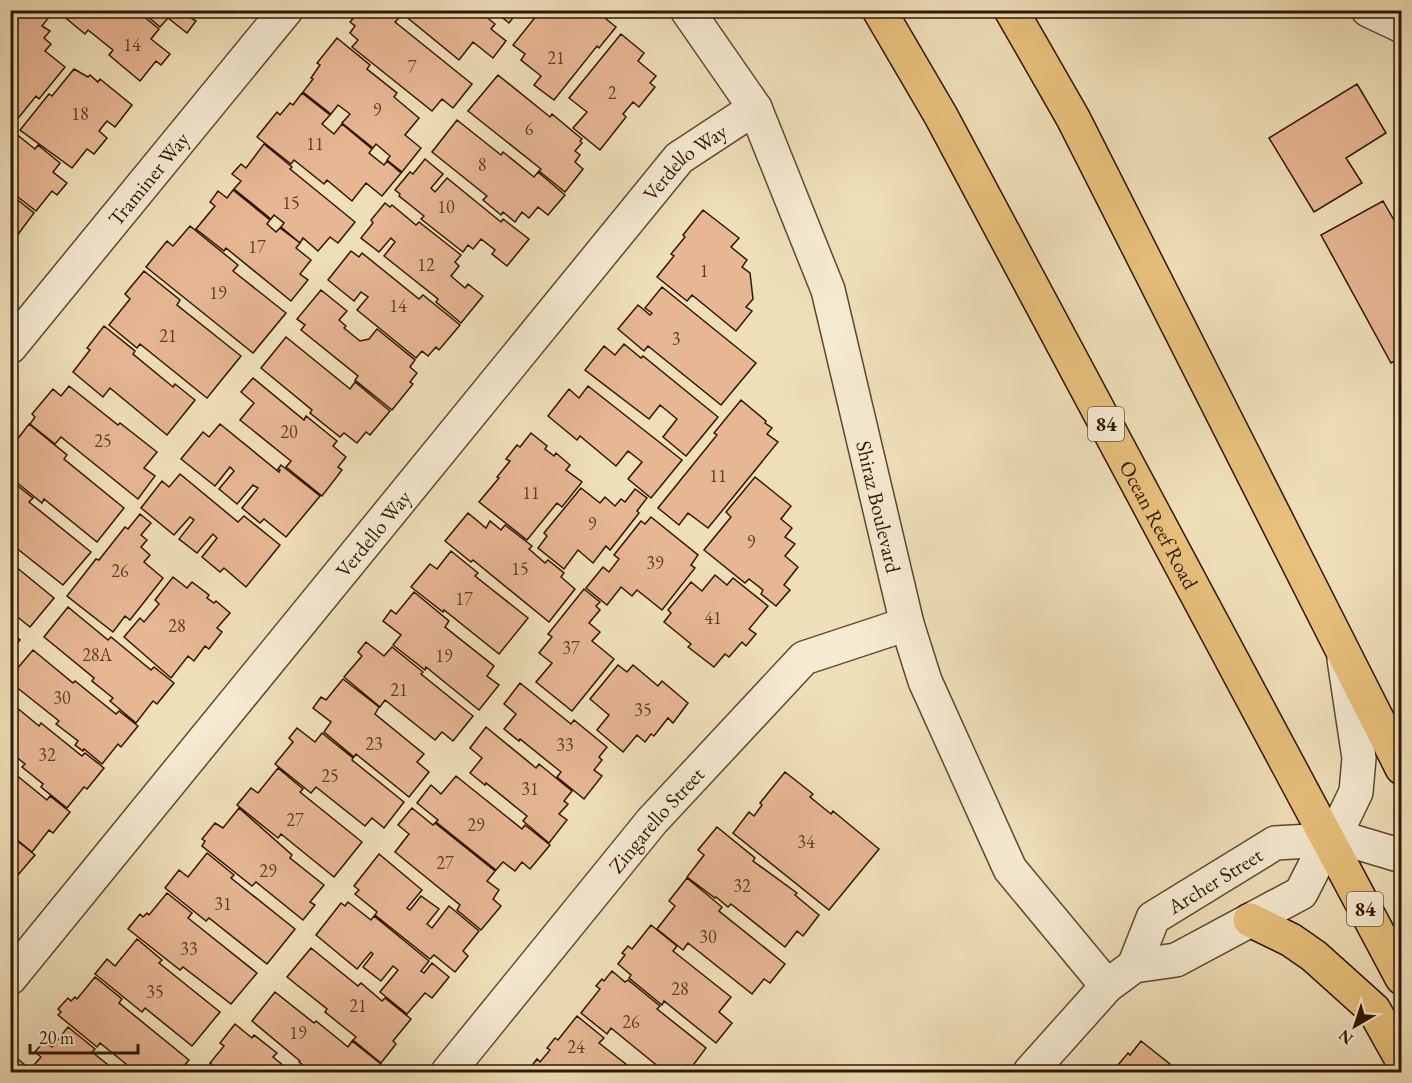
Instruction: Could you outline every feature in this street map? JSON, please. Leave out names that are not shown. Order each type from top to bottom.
[{"type":"main road","name":"Ocean Reef Road","points":[[879,10],[941,116],[1401,978]]},
{"type":"main road","points":[[1011,10],[1073,118],[1401,768]]},
{"type":"main road","points":[[1250,920],[1291,940],[1314,956],[1374,1010],[1401,1060]]},
{"type":"street","name":"Traminer Way","points":[[10,347],[286,10]]},
{"type":"street","name":"Shiraz Boulevard","points":[[687,10],[755,108],[828,290],[907,624],[925,681],[1010,869],[1107,986]]},
{"type":"street","points":[[1368,10],[1401,26]]},
{"type":"street","name":"Verdello Way","points":[[10,978],[679,158],[755,108]]},
{"type":"street","name":"Zingarello Street","points":[[448,1072],[652,821],[804,658],[907,624]]},
{"type":"street","points":[[1030,1072],[1107,986],[1134,966],[1176,960],[1301,893],[1328,840],[1342,822],[1356,792],[1359,758],[1343,652]]},
{"type":"street","name":"Archer Street","points":[[1134,966],[1153,918],[1275,843],[1328,840],[1355,842],[1401,856]]},
{"type":"building","points":[[22,10],[50,10],[53,12],[42,26],[50,31],[44,38],[51,44],[45,51],[65,67],[39,99],[36,96],[16,121],[10,116],[10,37],[12,34],[10,25]]},
{"type":"building","points":[[56,10],[136,10],[159,29],[151,39],[170,54],[161,65],[156,61],[140,81],[109,55],[113,50],[88,30],[85,34]]},
{"type":"building","points":[[140,10],[197,10],[191,18],[196,21],[187,33],[168,18],[160,27]]},
{"type":"building","points":[[360,10],[387,10],[398,19],[395,22],[472,84],[453,108],[442,99],[432,111],[352,47],[358,40],[350,33],[355,26],[350,22]]},
{"type":"building","points":[[398,10],[468,10],[474,15],[478,10],[495,24],[491,29],[506,41],[493,58],[473,42],[459,60]]},
{"type":"building","points":[[493,10],[519,10],[509,23]]},
{"type":"building","points":[[541,10],[595,10],[616,27],[599,48],[597,46],[554,100],[534,85],[541,76],[521,60],[525,54],[513,45]]},
{"type":"building","points":[[621,34],[644,53],[638,61],[656,76],[650,83],[655,87],[639,107],[633,102],[623,114],[626,117],[600,150],[573,128],[587,112],[569,98]]},
{"type":"building","points":[[337,38],[370,65],[367,69],[397,93],[394,97],[419,118],[405,135],[421,148],[402,172],[387,160],[390,156],[376,144],[373,148],[342,123],[350,114],[338,105],[331,114],[303,92],[320,65],[317,63]]},
{"type":"building","points":[[74,69],[88,77],[90,75],[98,82],[100,79],[132,105],[115,127],[107,121],[99,131],[107,138],[94,154],[87,149],[72,168],[20,130],[49,94],[52,96]]},
{"type":"building","points":[[498,75],[550,117],[552,114],[582,139],[580,141],[582,143],[575,151],[580,155],[575,162],[583,169],[565,192],[539,171],[541,169],[468,111]]},
{"type":"building","points":[[1357,84],[1386,133],[1346,158],[1362,183],[1314,212],[1269,138]]},
{"type":"building","points":[[302,93],[330,115],[322,124],[334,134],[342,124],[372,149],[369,153],[384,165],[387,161],[401,173],[382,196],[366,183],[352,201],[327,180],[324,184],[294,160],[291,164],[257,137],[277,112],[280,115],[290,103],[293,105]]},
{"type":"building","points":[[457,120],[501,155],[503,152],[534,177],[538,172],[565,195],[548,215],[538,207],[529,218],[522,212],[515,222],[503,212],[501,215],[483,200],[487,196],[432,152]]},
{"type":"building","points":[[10,129],[35,149],[38,145],[60,163],[53,172],[67,183],[57,195],[52,191],[36,211],[10,191],[12,186],[10,185]]},
{"type":"building","points":[[264,144],[292,167],[290,169],[355,222],[338,243],[330,237],[318,251],[303,238],[300,243],[281,227],[284,223],[274,215],[271,219],[234,189],[241,181],[232,174],[241,164],[246,168]]},
{"type":"building","points":[[425,159],[443,174],[431,188],[435,192],[447,178],[501,222],[503,219],[529,239],[507,266],[492,254],[495,250],[481,239],[473,249],[468,245],[463,252],[421,219],[424,216],[399,196],[400,194],[395,190],[410,172],[413,174]]},
{"type":"building","points":[[233,190],[270,220],[267,224],[276,232],[280,228],[300,243],[296,248],[311,260],[300,274],[308,280],[291,301],[226,248],[224,251],[196,229],[215,206],[210,202],[218,191],[227,198]]},
{"type":"building","points":[[10,194],[34,213],[16,237],[12,233],[10,235]]},
{"type":"building","points":[[1383,201],[1402,234],[1402,357],[1391,363],[1321,235]]},
{"type":"building","points":[[385,203],[390,207],[392,205],[416,225],[419,222],[461,255],[455,262],[459,266],[451,276],[465,288],[468,284],[483,296],[461,323],[436,302],[438,299],[384,256],[395,242],[391,238],[379,252],[361,238],[373,223],[371,220]]},
{"type":"building","points":[[703,210],[739,238],[731,247],[747,260],[742,267],[750,273],[753,299],[746,307],[752,311],[736,331],[692,295],[687,301],[657,277],[674,256],[671,254],[685,237],[683,235]]},
{"type":"building","points":[[190,226],[238,265],[233,271],[286,313],[253,353],[146,267],[167,241],[173,246]]},
{"type":"building","points":[[351,251],[359,257],[362,253],[419,299],[423,295],[460,325],[439,350],[436,347],[428,356],[422,351],[416,358],[357,310],[368,297],[361,292],[354,301],[328,280]]},
{"type":"building","points":[[144,271],[180,300],[177,305],[241,356],[207,398],[140,344],[137,348],[109,325],[130,299],[125,294]]},
{"type":"building","points":[[662,287],[756,363],[721,405],[648,346],[644,351],[618,329],[638,305],[650,315],[652,313],[645,308]]},
{"type":"building","points":[[321,290],[347,311],[339,320],[346,326],[344,328],[360,341],[369,339],[377,329],[415,360],[410,367],[417,373],[410,382],[413,384],[392,410],[355,380],[358,376],[301,330],[305,325],[297,319]]},
{"type":"building","points":[[104,326],[135,351],[133,354],[173,387],[175,384],[195,400],[167,435],[110,388],[103,397],[73,372],[90,350],[87,348]]},
{"type":"building","points":[[286,337],[350,389],[355,382],[390,411],[370,435],[366,432],[357,443],[344,433],[340,437],[310,413],[312,410],[261,368]]},
{"type":"building","points":[[624,344],[641,358],[643,356],[718,417],[686,456],[663,437],[677,419],[660,405],[649,419],[585,370],[604,346],[615,355]]},
{"type":"building","points":[[253,378],[304,420],[306,416],[337,441],[333,446],[346,457],[338,467],[342,470],[322,496],[286,467],[291,461],[240,420],[254,403],[241,392]]},
{"type":"building","points":[[69,386],[118,425],[120,423],[157,452],[144,468],[155,476],[138,499],[61,437],[55,444],[30,424],[35,417],[32,414],[53,389],[61,396]]},
{"type":"building","points":[[588,386],[682,460],[651,498],[628,479],[642,462],[628,451],[616,466],[580,436],[577,440],[548,416],[569,389],[579,398]]},
{"type":"building","points":[[741,400],[766,421],[765,423],[772,428],[767,434],[778,442],[708,528],[688,513],[679,525],[658,508],[717,435],[714,433]]},
{"type":"building","points":[[29,424],[67,455],[64,459],[124,508],[97,542],[44,499],[42,503],[10,477],[10,444],[13,445]]},
{"type":"building","points":[[220,424],[279,472],[281,465],[320,496],[286,537],[264,519],[260,523],[242,508],[258,488],[253,485],[237,504],[219,489],[234,471],[230,467],[215,486],[181,459],[203,432],[209,437]]},
{"type":"building","points":[[531,433],[547,446],[545,449],[554,456],[556,453],[570,465],[566,470],[582,482],[562,507],[557,503],[527,540],[479,502],[510,461],[506,459]]},
{"type":"building","points":[[180,474],[238,522],[244,516],[280,545],[246,587],[224,568],[220,572],[202,557],[217,538],[213,534],[197,553],[179,539],[194,520],[190,517],[174,535],[141,508],[162,481],[169,487]]},
{"type":"building","points":[[755,477],[791,506],[781,519],[792,528],[785,537],[795,544],[785,556],[798,567],[784,585],[790,590],[776,606],[761,594],[763,590],[749,579],[745,583],[704,550],[731,517],[726,512]]},
{"type":"building","points":[[10,480],[33,498],[29,502],[91,552],[63,585],[10,543]]},
{"type":"building","points":[[581,488],[600,503],[605,497],[615,506],[621,499],[625,502],[635,489],[647,498],[637,511],[639,513],[610,550],[606,546],[593,563],[578,550],[564,569],[538,548],[547,536],[544,533]]},
{"type":"building","points":[[468,513],[486,528],[490,521],[501,530],[505,525],[532,546],[529,549],[545,563],[548,560],[564,573],[561,577],[575,589],[549,622],[473,560],[471,562],[445,541]]},
{"type":"building","points":[[140,514],[151,523],[141,535],[147,540],[141,547],[150,555],[144,562],[163,578],[130,620],[125,616],[113,632],[67,596],[96,559],[99,560],[125,527],[128,529]]},
{"type":"building","points":[[651,517],[698,555],[691,565],[695,568],[662,610],[637,590],[632,596],[621,587],[607,605],[586,588],[603,567],[609,572],[619,559],[614,555],[641,521],[645,524]]},
{"type":"building","points":[[451,551],[478,573],[475,576],[528,618],[499,654],[411,587],[430,564],[437,569]]},
{"type":"building","points":[[10,562],[54,598],[30,627],[10,611]]},
{"type":"building","points":[[715,575],[727,585],[733,578],[768,606],[749,629],[756,634],[746,646],[742,642],[729,657],[725,654],[714,667],[688,647],[691,644],[664,622],[671,613],[668,610],[691,582],[702,591]]},
{"type":"building","points":[[173,577],[187,588],[192,582],[209,595],[207,598],[214,603],[216,601],[230,613],[217,628],[222,632],[209,649],[205,646],[194,661],[188,656],[171,678],[124,637],[140,618],[144,622],[159,604],[155,600]]},
{"type":"building","points":[[584,589],[600,602],[596,606],[600,610],[589,623],[600,632],[592,641],[614,659],[572,711],[536,682],[552,663],[539,653],[552,637],[548,634]]},
{"type":"building","points":[[414,592],[449,621],[445,627],[494,666],[487,676],[499,685],[479,710],[426,667],[425,670],[393,645],[401,635],[383,621],[391,610],[396,614]]},
{"type":"building","points":[[68,607],[108,640],[111,637],[151,670],[154,667],[174,683],[157,704],[153,701],[136,723],[110,701],[113,698],[92,681],[94,678],[44,637]]},
{"type":"building","points":[[10,633],[20,640],[10,651]]},
{"type":"building","points":[[366,642],[384,656],[392,647],[473,716],[453,741],[442,732],[435,740],[385,700],[380,707],[344,677],[362,656],[358,652]]},
{"type":"building","points":[[33,650],[73,683],[75,681],[116,714],[119,711],[138,726],[121,747],[118,744],[102,764],[84,749],[83,751],[75,745],[78,741],[56,724],[59,721],[10,682],[10,677]]},
{"type":"building","points":[[618,665],[627,672],[633,665],[658,686],[662,681],[688,703],[673,723],[668,718],[654,736],[651,734],[645,742],[637,735],[623,752],[597,730],[609,715],[590,699]]},
{"type":"building","points":[[343,679],[379,707],[375,714],[424,754],[417,762],[429,772],[409,797],[356,754],[354,757],[324,732],[331,722],[313,708],[321,697],[326,700]]},
{"type":"building","points":[[520,683],[571,724],[574,720],[607,747],[599,757],[602,760],[594,770],[602,776],[584,799],[557,777],[561,772],[504,729],[516,714],[504,704]]},
{"type":"building","points":[[10,702],[39,726],[41,723],[82,756],[85,753],[104,768],[67,808],[41,787],[43,784],[22,767],[25,764],[10,752]]},
{"type":"building","points":[[486,727],[536,768],[539,764],[572,791],[564,801],[568,804],[559,814],[567,820],[549,843],[523,821],[527,816],[470,773],[482,758],[470,748]]},
{"type":"building","points":[[297,728],[315,742],[322,733],[404,802],[384,828],[372,818],[365,826],[316,787],[311,793],[275,764],[293,742],[289,738]]},
{"type":"building","points":[[278,768],[303,789],[300,792],[362,842],[334,877],[281,834],[278,838],[237,805],[251,788],[258,793]]},
{"type":"building","points":[[10,770],[47,800],[50,796],[70,812],[53,833],[49,830],[32,852],[10,834]]},
{"type":"building","points":[[785,772],[813,794],[810,797],[831,814],[833,811],[879,849],[829,910],[733,833],[749,812],[754,816],[762,805],[760,803]]},
{"type":"building","points":[[456,776],[522,829],[525,825],[550,845],[530,869],[522,862],[515,871],[503,862],[496,870],[436,822],[438,820],[417,803],[431,785],[441,794]]},
{"type":"building","points":[[239,808],[292,855],[290,858],[324,885],[310,902],[315,905],[303,920],[256,882],[252,886],[202,846],[205,841],[202,839],[215,823],[223,828]]},
{"type":"building","points":[[412,808],[433,825],[435,823],[495,871],[487,881],[499,890],[493,899],[501,906],[481,930],[457,910],[460,905],[395,852],[409,834],[398,825]]},
{"type":"building","points":[[717,827],[755,858],[753,861],[797,893],[795,895],[819,915],[803,936],[797,931],[785,947],[731,904],[728,907],[687,877],[704,855],[698,850]]},
{"type":"building","points":[[15,839],[35,855],[17,876],[14,874],[10,878],[10,841],[12,843]]},
{"type":"building","points":[[207,853],[234,875],[231,878],[295,929],[267,964],[209,918],[206,921],[165,888],[179,870],[188,877]]},
{"type":"building","points":[[379,854],[422,890],[407,908],[410,910],[421,896],[439,909],[427,924],[432,928],[449,906],[479,931],[463,951],[468,956],[455,972],[434,955],[430,959],[375,915],[377,912],[355,894],[359,890],[354,886]]},
{"type":"building","points":[[687,878],[722,907],[719,911],[785,964],[770,983],[764,979],[752,994],[688,943],[683,950],[657,929],[675,906],[669,901]]},
{"type":"building","points":[[167,893],[192,913],[188,918],[257,973],[231,1004],[183,967],[180,970],[128,929],[140,914],[143,917],[147,913],[149,915]]},
{"type":"building","points":[[348,902],[371,920],[374,916],[429,961],[421,971],[424,973],[432,963],[449,977],[432,998],[425,993],[407,1014],[380,992],[398,970],[393,966],[381,981],[363,967],[373,954],[371,952],[357,969],[316,935],[341,903],[345,906]]},
{"type":"building","points":[[651,925],[677,946],[673,951],[731,997],[719,1012],[732,1023],[716,1043],[664,1001],[662,1005],[629,978],[631,975],[618,964],[625,955],[622,953],[628,946],[632,949]]},
{"type":"building","points":[[137,939],[162,960],[159,963],[220,1012],[192,1046],[145,1008],[142,1012],[95,974],[107,959],[115,966]]},
{"type":"building","points":[[311,948],[358,986],[361,983],[382,1001],[385,998],[411,1019],[393,1041],[396,1044],[381,1063],[353,1040],[356,1037],[325,1012],[327,1009],[287,977]]},
{"type":"building","points":[[612,971],[625,982],[628,980],[660,1006],[657,1009],[706,1048],[691,1068],[687,1065],[681,1072],[665,1072],[611,1028],[607,1034],[581,1013],[600,989],[596,986],[602,979],[604,981]]},
{"type":"building","points":[[95,977],[122,999],[119,1003],[189,1060],[179,1072],[136,1072],[100,1043],[97,1047],[58,1015],[61,1012],[58,1009],[68,998],[71,1001],[75,997],[77,999]]},
{"type":"building","points":[[275,992],[348,1047],[352,1041],[381,1064],[374,1072],[312,1072],[252,1021]]},
{"type":"building","points":[[577,1016],[604,1038],[599,1043],[636,1072],[527,1072],[537,1059],[540,1062],[550,1050],[547,1048],[555,1038],[558,1040]]},
{"type":"building","points":[[235,1024],[252,1038],[254,1035],[277,1053],[273,1057],[290,1071],[293,1068],[299,1072],[222,1072],[210,1063],[224,1046],[220,1043]]},
{"type":"building","points":[[68,1027],[95,1049],[92,1052],[117,1072],[41,1072],[33,1066],[41,1057],[35,1052],[44,1041],[52,1047]]},
{"type":"building","points":[[1141,1041],[1180,1072],[1112,1072]]},
{"type":"building","points":[[15,1057],[34,1072],[10,1072],[10,1063]]}]
